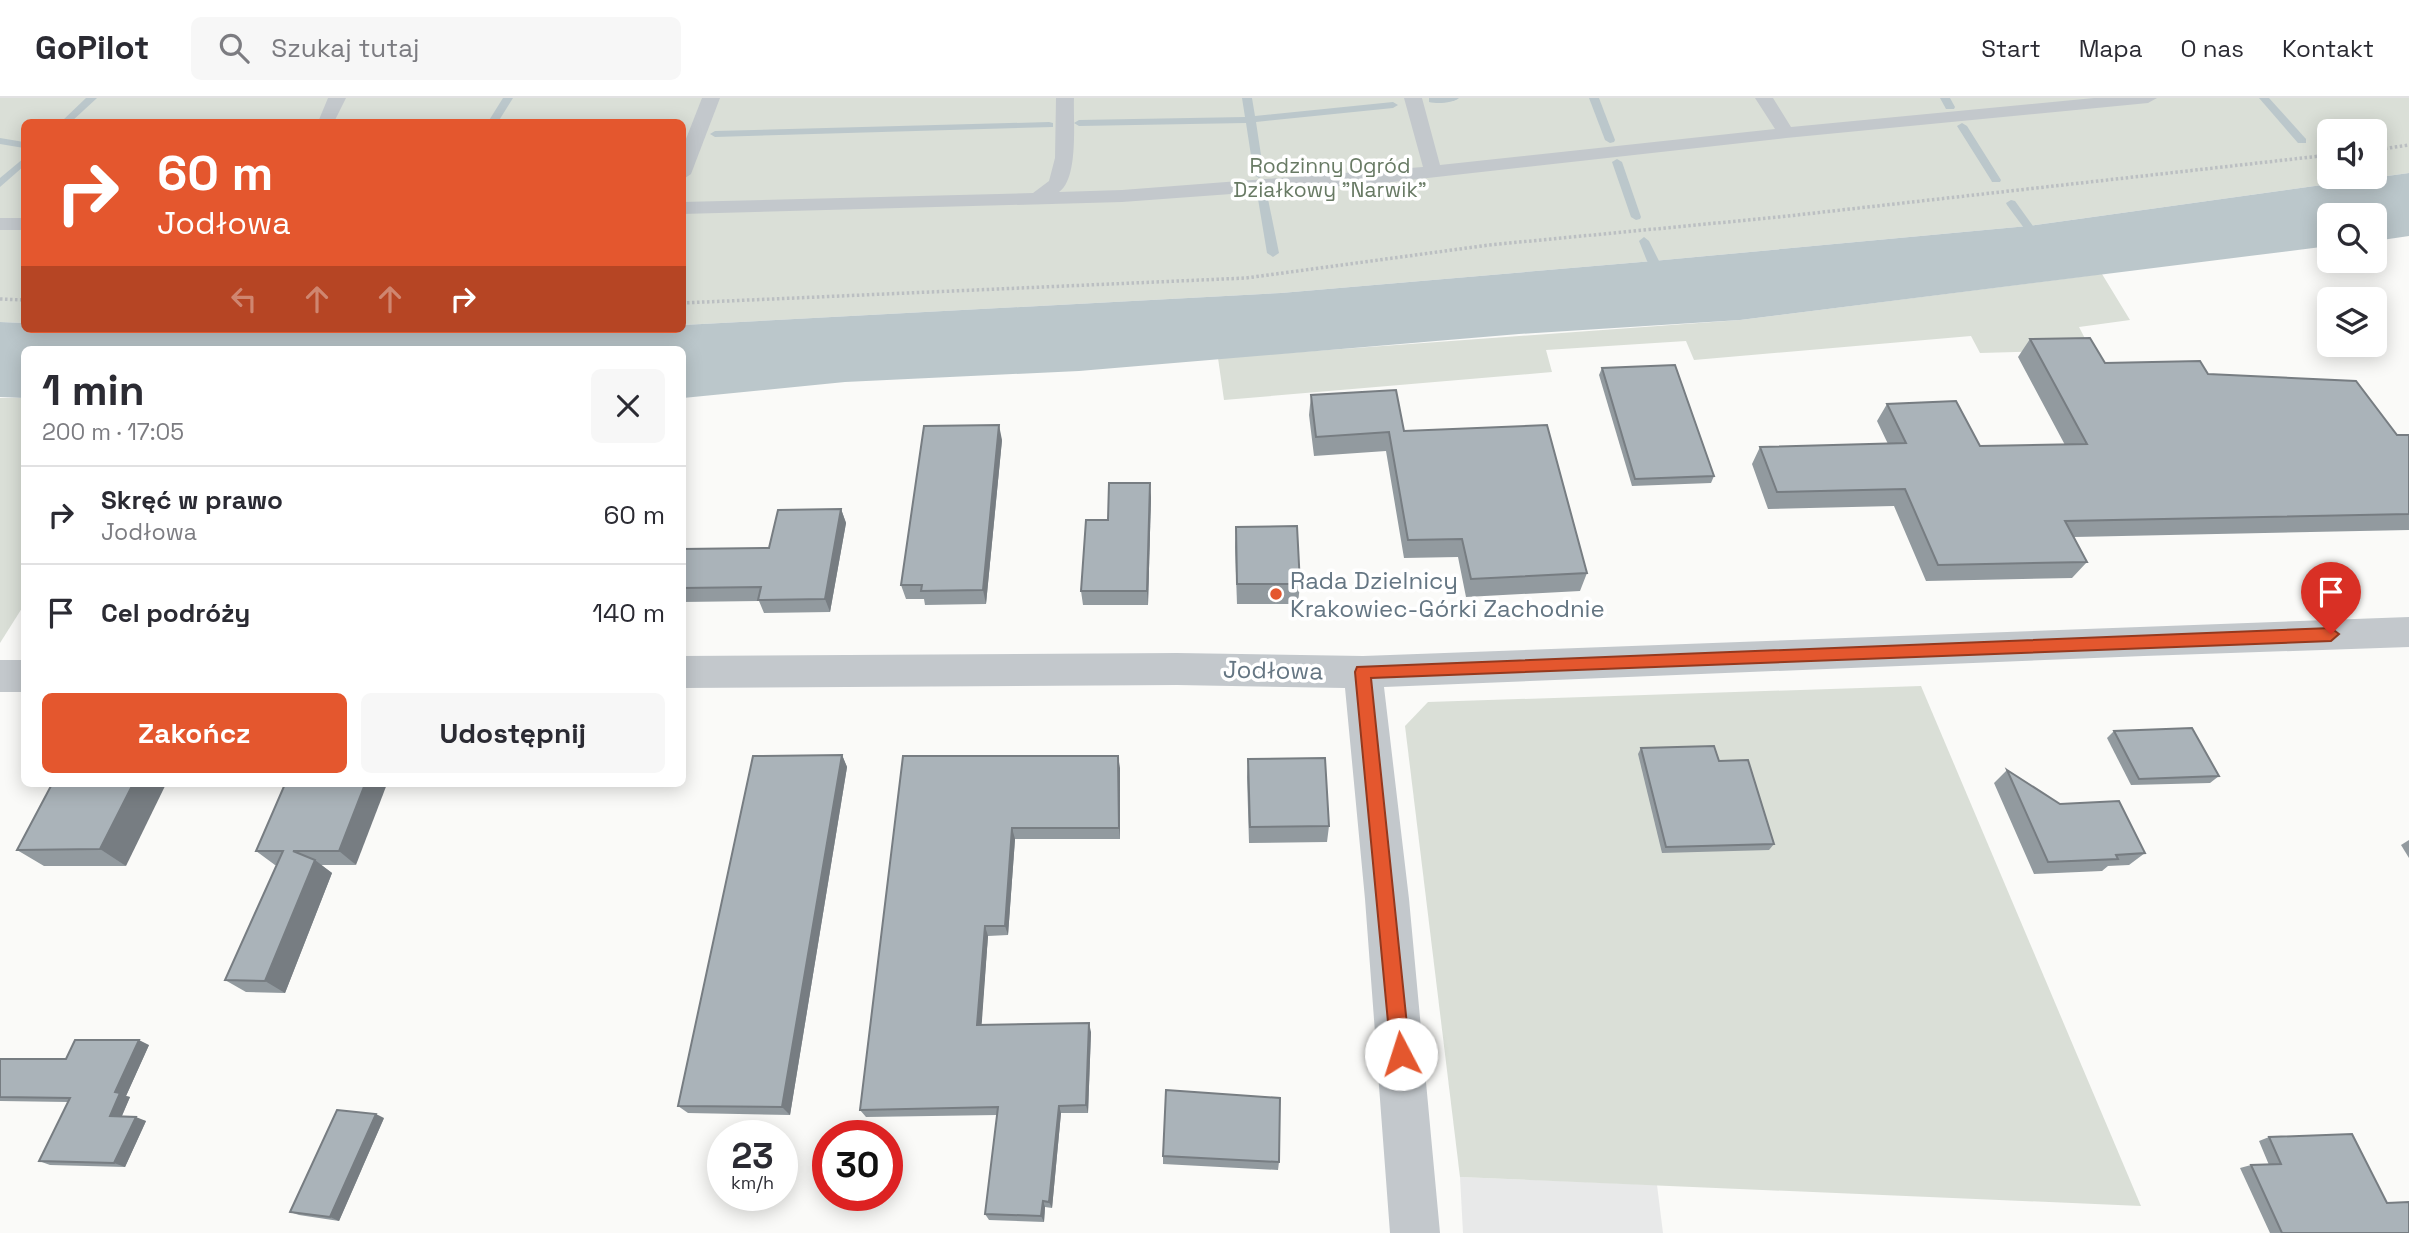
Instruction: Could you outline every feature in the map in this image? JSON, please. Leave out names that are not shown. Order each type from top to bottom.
[{"type":"street","name":"Jodłowa","points":[[686,672],[1177,669],[1363,672],[2144,639],[2409,632]]},
{"type":"street","points":[[1363,672],[1387,899],[1415,1233]]},
{"type":"street","points":[[0,676],[21,676]]},
{"type":"lane","points":[[327,119],[337,98]]},
{"type":"lane","points":[[686,164],[711,98]]},
{"type":"lane","points":[[1039,197],[1058,184],[1065,158],[1065,98]]},
{"type":"lane","points":[[1413,98],[1433,172]]},
{"type":"lane","points":[[1764,98],[1786,132]]},
{"type":"lane","points":[[686,208],[1122,196],[1433,172],[1786,132],[2148,98]]},
{"type":"lane","points":[[0,224],[21,224]]},
{"type":"path","points":[[2387,148],[2409,145]]},
{"type":"path","points":[[686,303],[1246,278],[1489,245],[1779,217],[2317,156]]},
{"type":"path","points":[[0,299],[21,300]]},
{"type":"shaded area","points":[[2409,173],[2409,236],[2387,239],[2387,203],[2317,203],[2317,248],[1740,320],[1519,334],[1079,371],[845,382],[686,398],[686,346],[21,346],[21,398],[0,397],[0,322],[21,323],[21,333],[686,333],[686,325],[1281,293],[2028,226],[2317,186],[2317,189],[2387,189],[2387,176]]},
{"type":"shaded area","points":[[1460,1177],[1657,1185],[1663,1233],[1463,1233]]},
{"type":"green space","name":"Rodzinny Ogród Działkowy \"Narwik\"","points":[[0,98],[2409,98],[2409,173],[2387,176],[2387,119],[2317,119],[2317,186],[2028,226],[1281,293],[686,325],[686,119],[21,119],[21,323],[0,322]]},
{"type":"green space","points":[[2102,274],[2130,320],[2079,327],[2091,350],[1980,353],[1971,336],[1694,360],[1686,341],[1546,350],[1552,372],[1224,400],[1218,358],[1740,320]]},
{"type":"green space","points":[[0,398],[21,398],[21,610],[0,643]]},
{"type":"green space","points":[[1921,686],[2141,1206],[1460,1177],[1405,726],[1428,702]]},
{"type":"building","points":[[2090,338],[2105,363],[2200,361],[2208,374],[2356,381],[2397,435],[2409,435],[2409,514],[2065,521],[2087,562],[1938,565],[1905,489],[1777,492],[1760,447],[1906,443],[1887,404],[1956,401],[1980,446],[2087,444],[2030,339]]},
{"type":"building","points":[[1675,365],[1714,476],[1635,479],[1602,368]]},
{"type":"building","points":[[1396,390],[1404,431],[1547,425],[1587,573],[1471,579],[1462,539],[1408,540],[1389,432],[1316,437],[1311,395]]},
{"type":"building","points":[[999,425],[983,590],[921,591],[922,585],[901,585],[924,426]]},
{"type":"building","points":[[1109,483],[1150,483],[1147,591],[1081,591],[1086,520],[1108,520]]},
{"type":"building","points":[[841,509],[825,599],[758,600],[761,587],[686,588],[686,549],[769,548],[778,510]]},
{"type":"building","points":[[1297,526],[1300,584],[1237,584],[1236,527]]},
{"type":"building","points":[[2192,728],[2219,776],[2139,779],[2114,731]]},
{"type":"building","points":[[1714,746],[1719,761],[1748,760],[1774,844],[1666,847],[1641,748]]},
{"type":"building","points":[[842,755],[782,1107],[678,1106],[753,756]]},
{"type":"building","points":[[903,756],[1118,756],[1119,828],[1012,828],[1005,926],[985,926],[977,1025],[1089,1023],[1086,1105],[1059,1106],[1049,1202],[1043,1201],[1041,1216],[985,1214],[998,1107],[860,1110]]},
{"type":"building","points":[[1325,758],[1329,826],[1250,827],[1248,759]]},
{"type":"building","points":[[2007,770],[2060,804],[2119,801],[2145,853],[2116,855],[2118,859],[2048,862]]},
{"type":"building","points":[[50,787],[131,787],[100,849],[17,850]]},
{"type":"building","points":[[284,787],[364,787],[339,851],[293,851],[315,860],[265,981],[225,980],[283,851],[256,851]]},
{"type":"building","points":[[75,1040],[139,1040],[115,1092],[120,1093],[110,1116],[136,1117],[114,1163],[39,1161],[70,1098],[0,1097],[0,1059],[66,1059]]},
{"type":"building","points":[[1166,1090],[1280,1098],[1279,1162],[1163,1156]]},
{"type":"building","points":[[337,1110],[376,1114],[330,1217],[290,1212]]},
{"type":"building","points":[[2352,1134],[2387,1203],[2409,1202],[2409,1233],[2282,1233],[2251,1165],[2281,1164],[2269,1137]]},
{"type":"waterway","points":[[69,119],[92,98]]},
{"type":"waterway","points":[[495,119],[508,98]]},
{"type":"waterway","points":[[1247,98],[1250,120]]},
{"type":"waterway","points":[[1433,100],[1454,98]]},
{"type":"waterway","points":[[1594,98],[1610,140]]},
{"type":"waterway","points":[[1945,98],[1950,107]]},
{"type":"waterway","points":[[2264,98],[2302,141]]},
{"type":"waterway","points":[[1250,120],[1393,105]]},
{"type":"waterway","points":[[1079,123],[1250,120]]},
{"type":"waterway","points":[[1250,120],[1259,175]]},
{"type":"waterway","points":[[715,134],[1049,125]]},
{"type":"waterway","points":[[1962,126],[1996,180]]},
{"type":"waterway","points":[[0,141],[21,144]]},
{"type":"waterway","points":[[1617,162],[1636,217]]},
{"type":"waterway","points":[[0,184],[21,164]]},
{"type":"waterway","points":[[1263,199],[1273,253]]},
{"type":"waterway","points":[[2011,203],[2028,226]]},
{"type":"waterway","points":[[1644,241],[1653,261]]},
{"type":"waterway","points":[[1279,284],[1281,293]]},
{"type":"place","name":"Rada Dzielnicy Krakowiec-Górki Zachodnie","points":[[1276,594]]},
{"type":"route","points":[[1401,1054],[1363,672],[2144,639],[2331,634]]}]
